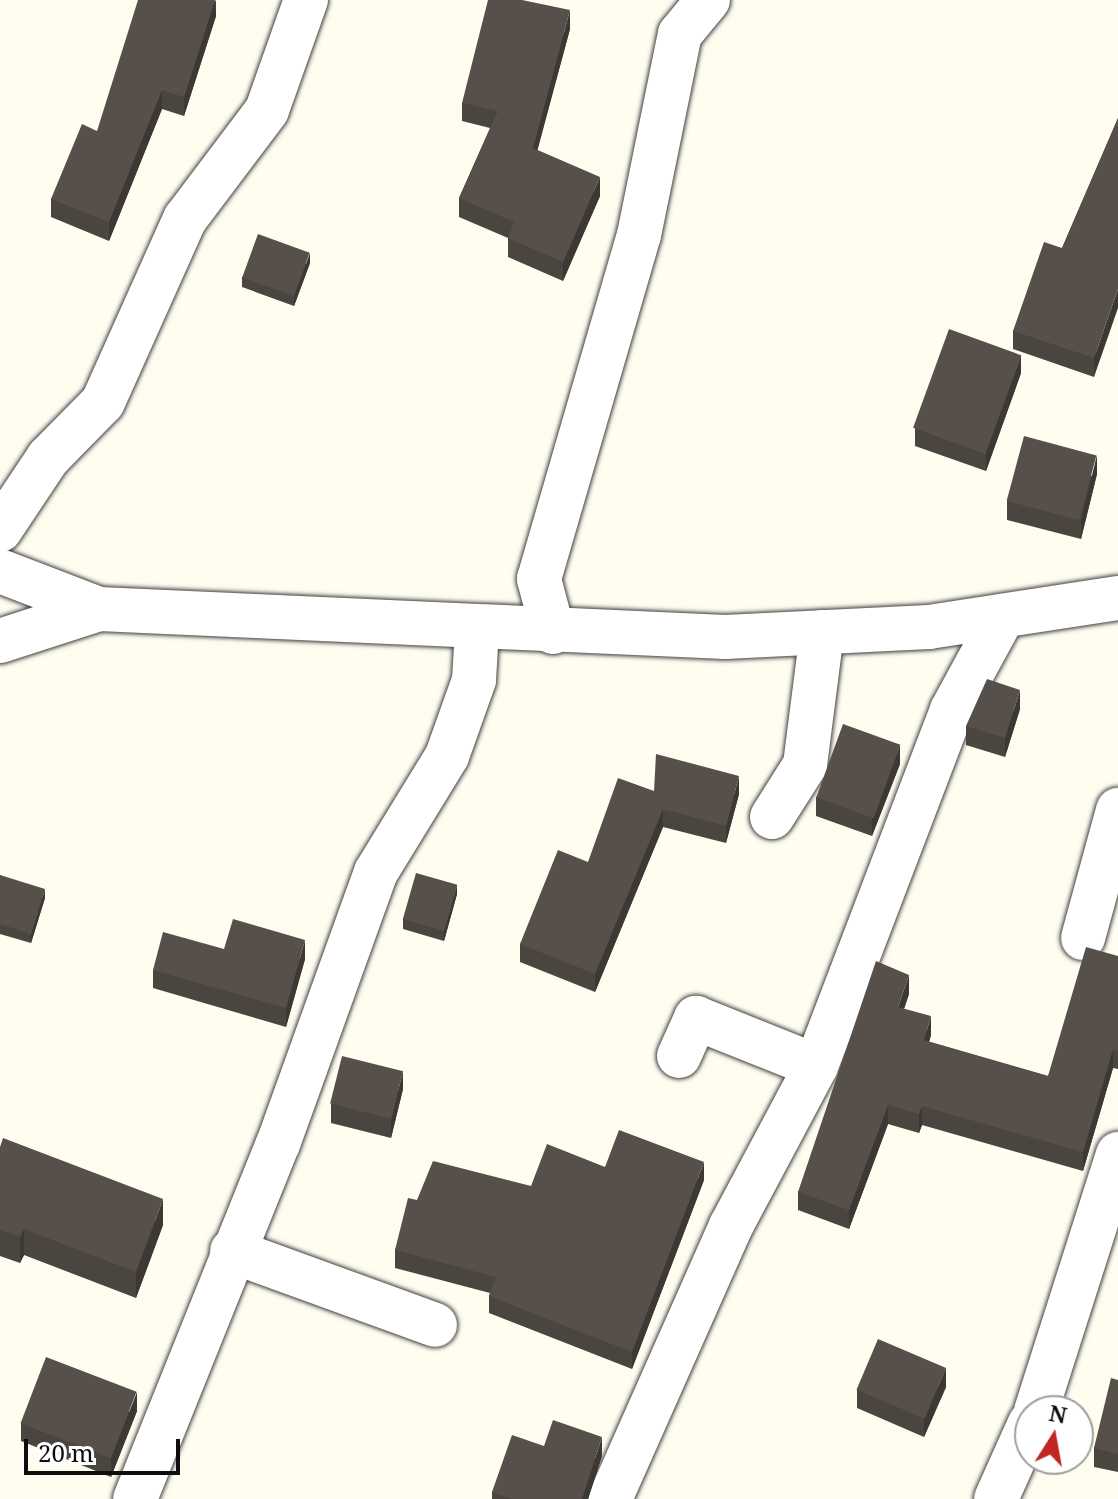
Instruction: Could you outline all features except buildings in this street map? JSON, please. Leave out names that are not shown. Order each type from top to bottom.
[{"type":"street","points":[[0,530],[48,458],[103,402],[185,219],[267,110],[306,0]]},
{"type":"street","points":[[553,632],[539,579],[639,235],[680,34],[708,0]]},
{"type":"street","points":[[0,571],[99,609],[553,632],[822,632],[1003,616],[1118,598]]},
{"type":"street","points":[[0,641],[99,609]]},
{"type":"street","points":[[610,1499],[731,1226],[816,1066],[952,710],[1003,616]]},
{"type":"street","points":[[135,1499],[376,872],[447,756],[474,680],[477,629]]},
{"type":"street","points":[[772,817],[805,765],[822,632]]},
{"type":"street","points":[[1083,938],[1118,810]]},
{"type":"street","points":[[679,1056],[696,1018],[816,1066]]},
{"type":"street","points":[[1041,1395],[1118,1154]]},
{"type":"street","points":[[232,1251],[435,1325]]},
{"type":"street","points":[[996,1499],[1014,1459]]}]
